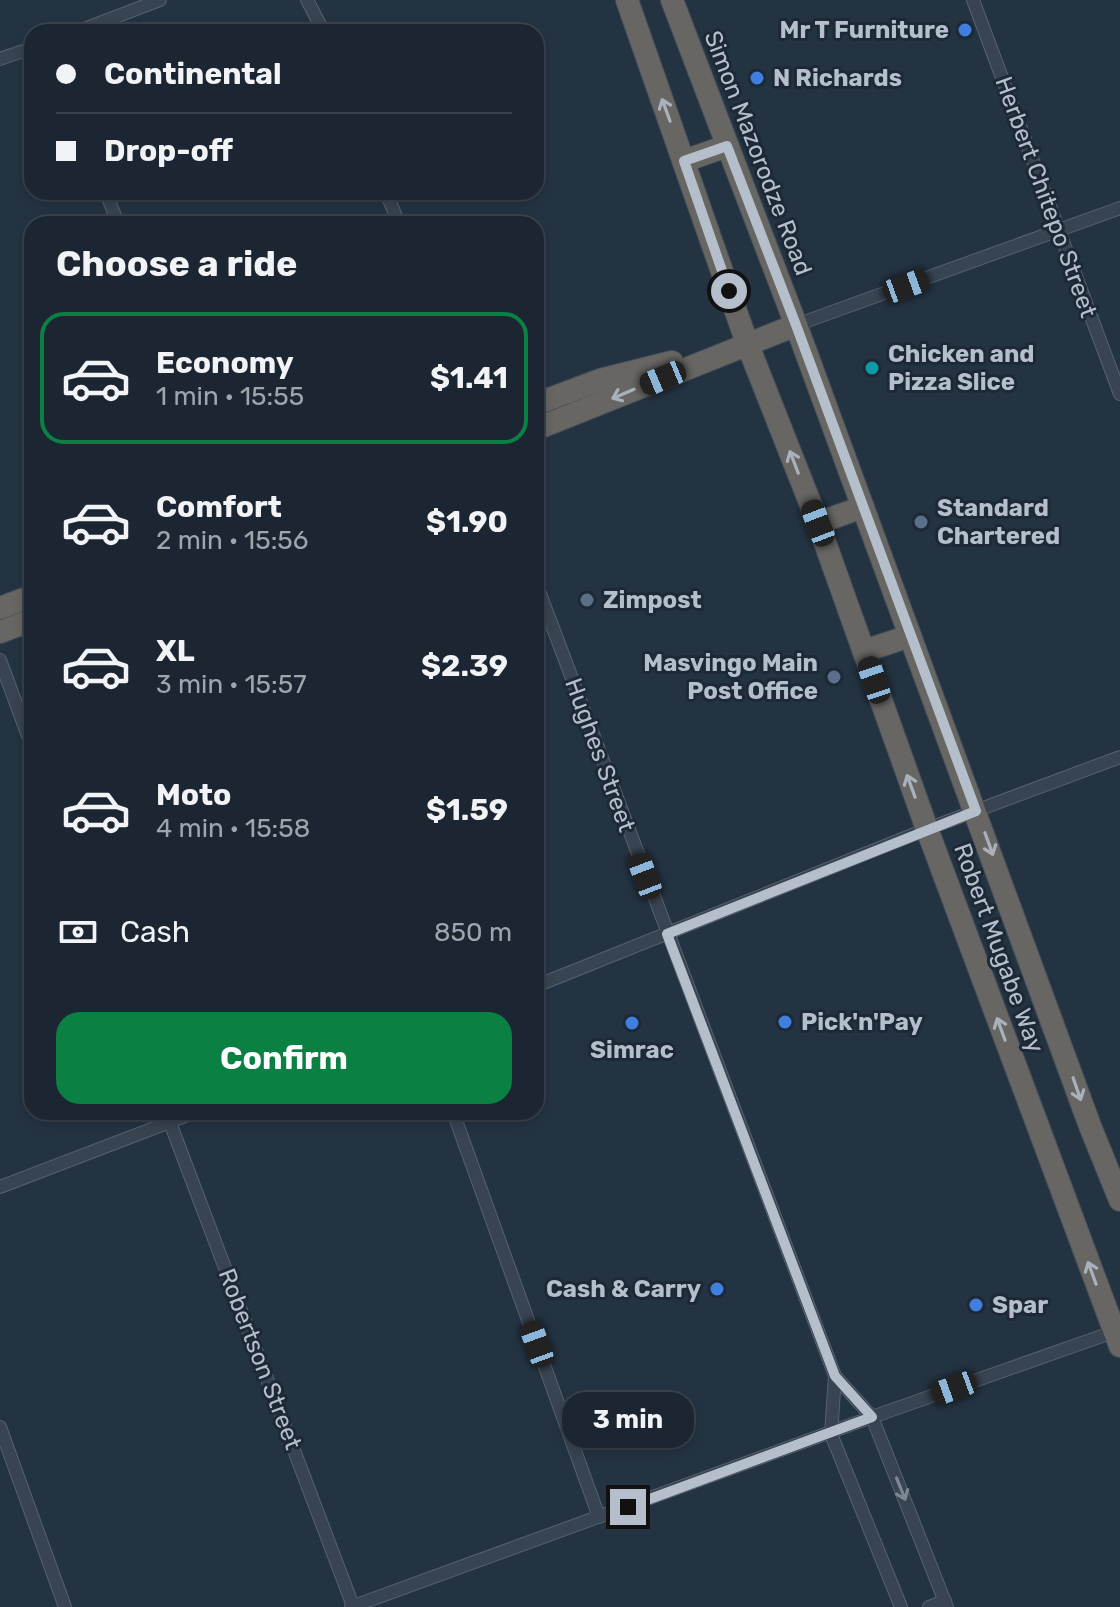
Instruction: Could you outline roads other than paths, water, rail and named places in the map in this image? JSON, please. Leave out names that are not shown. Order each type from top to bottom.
[{"type":"highway","points":[[627,0],[747,343]]},
{"type":"highway","name":"Simon Mazorodze Road","points":[[672,0],[796,325]]},
{"type":"highway","points":[[684,161],[727,146]]},
{"type":"highway","points":[[544,426],[796,325]]},
{"type":"highway","name":"Robert Mugabe Way","points":[[796,325],[1090,1126],[1120,1200]]},
{"type":"highway","points":[[544,401],[600,380],[747,343]]},
{"type":"highway","name":"Robert Mugabe Way","points":[[747,343],[818,523],[927,829],[1118,1336]]},
{"type":"highway","points":[[818,523],[863,507]]},
{"type":"highway","points":[[0,608],[24,599]]},
{"type":"highway","points":[[0,632],[24,623]]},
{"type":"highway","points":[[864,651],[910,636]]},
{"type":"street","points":[[97,24],[160,0]]},
{"type":"street","points":[[307,0],[321,24]]},
{"type":"street","points":[[318,17],[320,0]]},
{"type":"street","name":"Herbert Chitepo Street","points":[[973,0],[1120,394]]},
{"type":"street","points":[[0,59],[24,51]]},
{"type":"street","points":[[796,325],[1120,208]]},
{"type":"street","name":"Hughes Street","points":[[544,604],[835,1376]]},
{"type":"street","points":[[0,660],[24,725]]},
{"type":"street","points":[[544,983],[927,829],[1120,757]]},
{"type":"street","points":[[0,1187],[161,1120]]},
{"type":"street","name":"Robertson Street","points":[[169,1120],[352,1607]]},
{"type":"street","points":[[456,1120],[599,1517]]},
{"type":"street","points":[[352,1607],[872,1417],[1118,1336]]},
{"type":"street","points":[[835,1376],[872,1417],[946,1604],[929,1607]]},
{"type":"street","points":[[835,1376],[831,1434],[901,1607]]},
{"type":"street","points":[[0,1427],[65,1607]]},
{"type":"place","name":"Mr T Furniture","points":[[965,30]]},
{"type":"place","name":"N Richards","points":[[757,78]]},
{"type":"place","name":"Chicken and Pizza Slice","points":[[872,368]]},
{"type":"place","name":"Standard Chartered","points":[[921,522]]},
{"type":"place","name":"Zimpost","points":[[587,600]]},
{"type":"place","name":"Masvingo Main Post Office","points":[[834,677]]},
{"type":"place","name":"Pick'n'Pay","points":[[785,1022]]},
{"type":"place","name":"Simrac","points":[[632,1023]]},
{"type":"place","name":"Cash & Carry","points":[[717,1289]]},
{"type":"place","name":"Spar","points":[[976,1305]]}]
